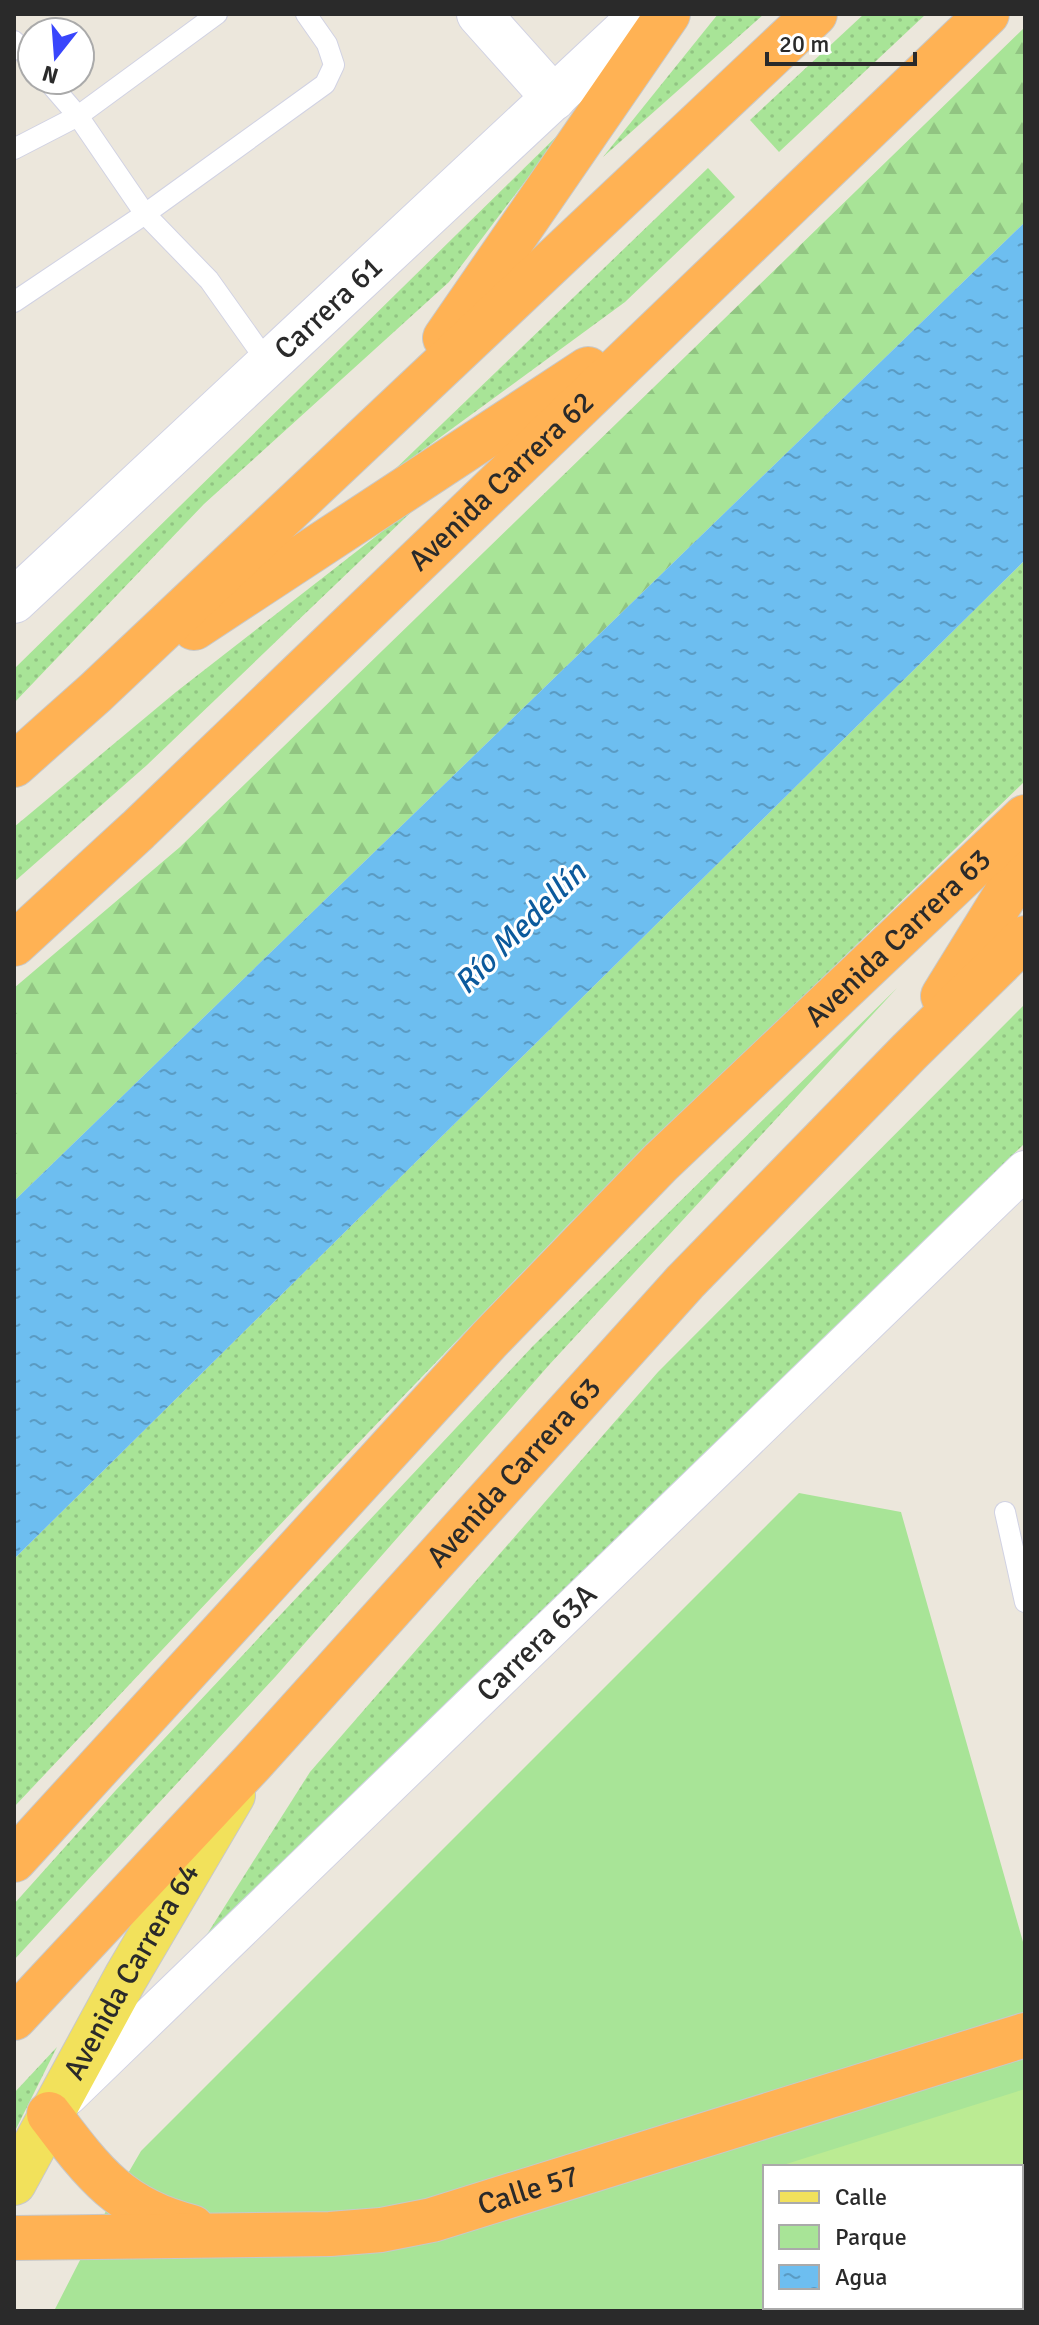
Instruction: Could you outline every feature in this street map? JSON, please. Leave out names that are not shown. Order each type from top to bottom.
[{"type":"highway","points":[[394,412],[668,14]]},
{"type":"highway","points":[[14,765],[95,693],[815,14]]},
{"type":"highway","name":"Avenida Carrera 62","points":[[14,944],[138,830],[987,14]]},
{"type":"highway","points":[[95,693],[680,308]]},
{"type":"highway","name":"Avenida Carrera 63","points":[[14,1860],[489,1340],[660,1163],[1025,817]]},
{"type":"highway","points":[[909,1052],[1025,863]]},
{"type":"highway","name":"Avenida Carrera 63","points":[[14,2018],[252,1763],[685,1282],[1025,938]]},
{"type":"highway","name":"Calle 57","points":[[14,2238],[229,2237],[355,2232],[432,2220],[1025,2035]]},
{"type":"highway","points":[[49,2114],[102,2180],[129,2203],[165,2221],[229,2237]]},
{"type":"main road","name":"Avenida Carrera 64","points":[[14,2183],[49,2114],[252,1763]]},
{"type":"street","points":[[479,14],[554,98]]},
{"type":"street","name":"Carrera 61","points":[[14,601],[643,14]]},
{"type":"street","name":"Carrera 63A","points":[[49,2114],[1025,1170]]},
{"type":"lane","points":[[14,149],[78,116],[217,14]]},
{"type":"lane","points":[[14,302],[145,214],[325,84],[334,65],[327,44],[306,14]]},
{"type":"lane","points":[[61,96],[145,214],[209,280],[268,363]]},
{"type":"lane","points":[[1005,1512],[1025,1602]]},
{"type":"green space","points":[[718,14],[764,14],[603,157]]},
{"type":"green space","points":[[864,14],[926,14],[779,152],[750,120]]},
{"type":"green space","points":[[1025,27],[1025,222],[14,1201],[14,988],[180,847]]},
{"type":"green space","points":[[567,126],[449,282],[204,504],[14,703],[14,669]]},
{"type":"green space","points":[[708,168],[735,197],[625,302],[390,474]]},
{"type":"green space","points":[[429,495],[147,765],[14,882],[14,827],[176,692]]},
{"type":"green space","points":[[1025,560],[1025,781],[567,1226],[14,1807],[14,1559]]},
{"type":"green space","points":[[897,988],[549,1365],[276,1676],[14,1960],[14,1904],[116,1790],[533,1346]]},
{"type":"green space","points":[[1025,1004],[1025,1143],[192,1958],[310,1772],[658,1372]]},
{"type":"green space","points":[[799,1493],[901,1512],[1025,1949],[1025,2311],[54,2311],[98,2225],[141,2151]]},
{"type":"green space","points":[[57,2047],[14,2133],[14,2093]]},
{"type":"green space","points":[[1025,2089],[1025,2258],[1023,2165],[783,2165]]},
{"type":"water","name":"Río Medellín","points":[[1025,222],[1025,560],[14,1559],[14,1201]]}]
